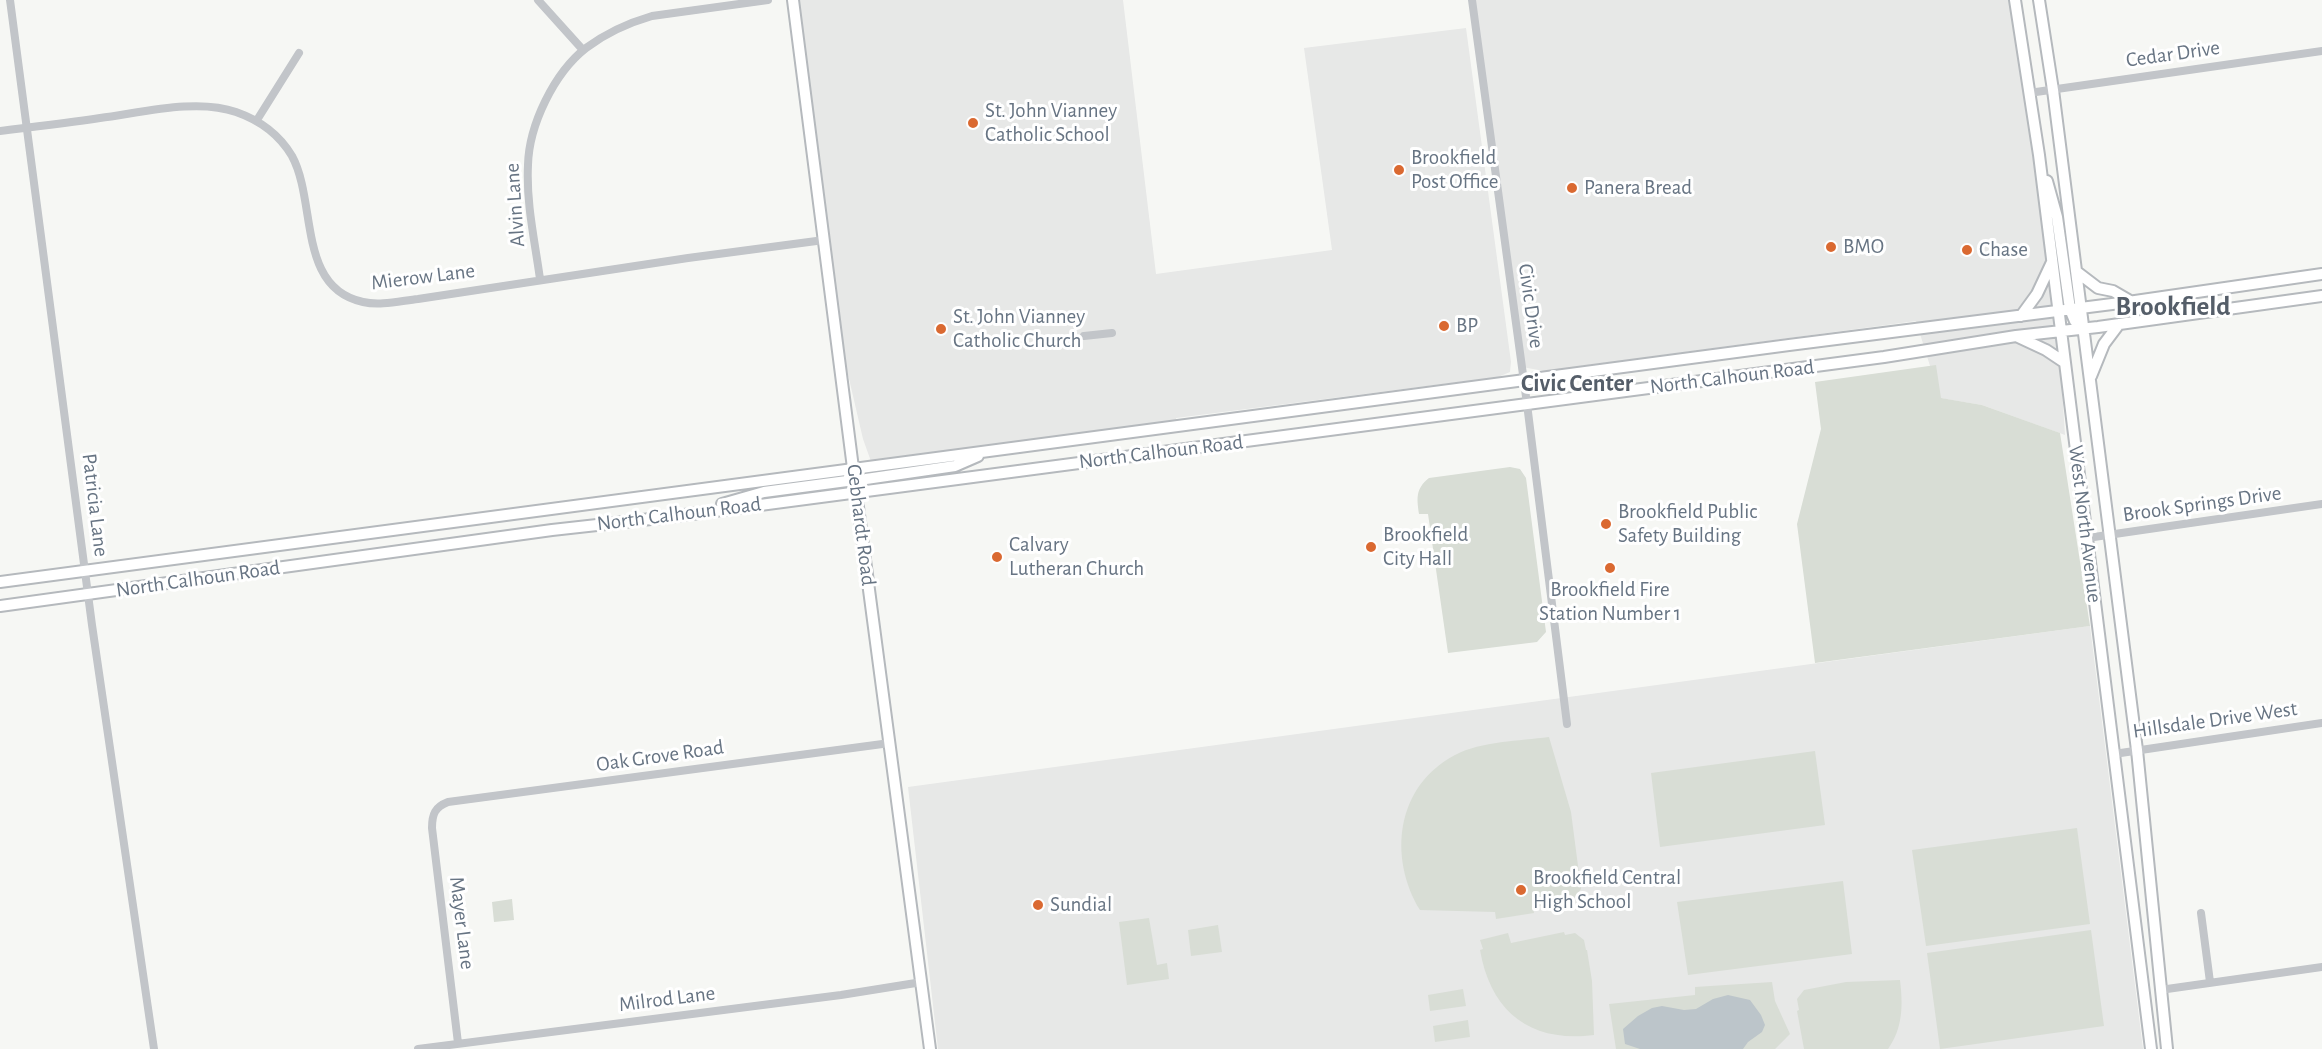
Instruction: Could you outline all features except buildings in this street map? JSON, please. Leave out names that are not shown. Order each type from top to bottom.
[{"type":"main road","name":"Gebhardt Road","points":[[793,0],[855,491],[930,1049]]},
{"type":"main road","name":"West North Avenue","points":[[2015,0],[2039,155],[2151,1049]]},
{"type":"main road","name":"West North Avenue","points":[[2038,0],[2053,90],[2085,329],[2137,750],[2167,1049]]},
{"type":"main road","points":[[2039,155],[2057,217],[2070,309],[2075,321],[2085,329]]},
{"type":"main road","points":[[2021,316],[2037,294],[2052,262]]},
{"type":"main road","points":[[2077,272],[2098,288],[2113,291],[2132,302]]},
{"type":"main road","name":"North Calhoun Road","points":[[0,582],[2132,302],[2322,274]]},
{"type":"main road","name":"North Calhoun Road","points":[[0,606],[540,532],[1873,358],[2016,336],[2085,329],[2322,296]]},
{"type":"main road","points":[[2091,377],[2104,344],[2119,324]]},
{"type":"main road","points":[[2016,336],[2046,350],[2064,362]]},
{"type":"main road","points":[[855,491],[858,483],[866,479],[955,466],[989,451]]},
{"type":"main road","points":[[687,514],[764,492],[847,482],[854,469]]},
{"type":"street","name":"Patricia Lane","points":[[10,0],[88,594],[154,1049]]},
{"type":"street","points":[[538,0],[583,50]]},
{"type":"street","name":"Alvin Lane","points":[[540,279],[528,184],[530,146],[540,110],[549,94],[583,50],[617,29],[652,16],[768,0]]},
{"type":"street","name":"Civic Drive","points":[[1472,0],[1524,381],[1567,724]]},
{"type":"street","name":"Cedar Drive","points":[[2029,93],[2322,51]]},
{"type":"street","points":[[257,120],[299,53]]},
{"type":"street","name":"Mierow Lane","points":[[0,131],[193,106],[233,111],[257,120],[280,140],[291,154],[302,184],[314,249],[321,271],[337,290],[348,298],[375,304],[824,240]]},
{"type":"street","points":[[1084,336],[1112,333]]},
{"type":"street","name":"Brook Springs Drive","points":[[2087,538],[2322,504]]},
{"type":"street","name":"Hillsdale Drive West","points":[[2114,754],[2322,723]]},
{"type":"street","name":"Oak Grove Road","points":[[437,808],[448,802],[890,743]]},
{"type":"street","name":"Mayer Lane","points":[[437,808],[432,820],[433,839],[458,1043]]},
{"type":"street","points":[[2201,913],[2210,982]]},
{"type":"street","points":[[2160,990],[2322,966]]},
{"type":"street","name":"Milrod Lane","points":[[418,1049],[841,995],[922,982]]},
{"type":"shaded area","name":"St. John Vianney Catholic School","points":[[793,0],[1123,0],[1156,274],[1332,250],[1304,48],[1466,28],[1511,362],[1510,372],[1498,377],[1176,418],[1177,426],[873,467],[863,439],[834,314]]},
{"type":"shaded area","points":[[1472,0],[2015,0],[2056,298],[2065,435],[1982,405],[1940,398],[1916,321],[1544,371],[1522,367]]},
{"type":"shaded area","points":[[1936,365],[1941,398],[1982,405],[2060,433],[2090,626],[1815,663],[1797,524],[1821,429],[1815,382]]},
{"type":"shaded area","points":[[1510,467],[1520,469],[1526,478],[1546,632],[1537,642],[1448,653],[1428,514],[1419,514],[1419,490],[1429,478]]},
{"type":"shaded area","name":"Brookfield Central High School","points":[[2090,626],[2143,1049],[938,1049],[908,787]]},
{"type":"shaded area","points":[[1549,737],[1571,812],[1581,889],[1572,901],[1533,907],[1534,913],[1496,919],[1495,912],[1420,910],[1410,889],[1401,846],[1403,824],[1420,785],[1435,768],[1466,750],[1501,742]]},
{"type":"shaded area","points":[[1815,751],[1825,825],[1660,847],[1651,773]]},
{"type":"shaded area","points":[[2077,828],[2090,924],[1926,946],[1912,850]]},
{"type":"shaded area","points":[[1843,881],[1852,954],[1688,975],[1677,902]]},
{"type":"shaded area","points":[[512,899],[514,920],[494,922],[492,902]]},
{"type":"shaded area","points":[[1149,918],[1157,965],[1167,963],[1169,979],[1127,985],[1119,922]]},
{"type":"shaded area","points":[[1218,925],[1222,952],[1191,956],[1188,930]]},
{"type":"shaded area","points":[[2091,930],[2104,1026],[1940,1049],[1927,953]]},
{"type":"shaded area","points":[[1564,932],[1565,935],[1575,933],[1584,940],[1587,950],[1592,981],[1594,1035],[1551,1034],[1533,1028],[1504,1007],[1485,972],[1480,940],[1508,933],[1511,943]]},
{"type":"shaded area","points":[[1900,980],[1901,1016],[1897,1033],[1888,1049],[1804,1049],[1797,999],[1804,990],[1846,982]]},
{"type":"shaded area","points":[[1772,982],[1775,1001],[1790,1034],[1775,1049],[1616,1049],[1609,1004],[1695,995],[1695,987]]},
{"type":"shaded area","points":[[1463,989],[1466,1006],[1430,1011],[1428,995]]},
{"type":"shaded area","points":[[1728,995],[1750,1000],[1765,1025],[1762,1032],[1748,1042],[1743,1049],[1640,1049],[1625,1044],[1623,1029],[1652,1008],[1662,1006],[1684,1010],[1696,1009],[1713,999]]},
{"type":"shaded area","points":[[1468,1020],[1470,1037],[1435,1042],[1433,1026]]},
{"type":"place","name":"St. John Vianney Catholic School","points":[[973,123]]},
{"type":"place","name":"Brookfield Post Office","points":[[1399,170]]},
{"type":"place","name":"Panera Bread","points":[[1572,188]]},
{"type":"place","name":"BMO","points":[[1831,247]]},
{"type":"place","name":"Chase","points":[[1967,250]]},
{"type":"place","name":"BP","points":[[1444,326]]},
{"type":"place","name":"St. John Vianney Catholic Church","points":[[941,329]]},
{"type":"place","name":"Brookfield Public Safety Building","points":[[1606,524]]},
{"type":"place","name":"Brookfield City Hall","points":[[1371,547]]},
{"type":"place","name":"Calvary Lutheran Church","points":[[997,557]]},
{"type":"place","name":"Brookfield Fire Station Number 1","points":[[1610,568]]},
{"type":"place","name":"Brookfield Central High School","points":[[1521,890]]},
{"type":"place","name":"Sundial","points":[[1038,905]]},
{"type":"district","name":"Brookfield","points":[[2173,307]]},
{"type":"district","name":"Civic Center","points":[[1577,384]]}]
